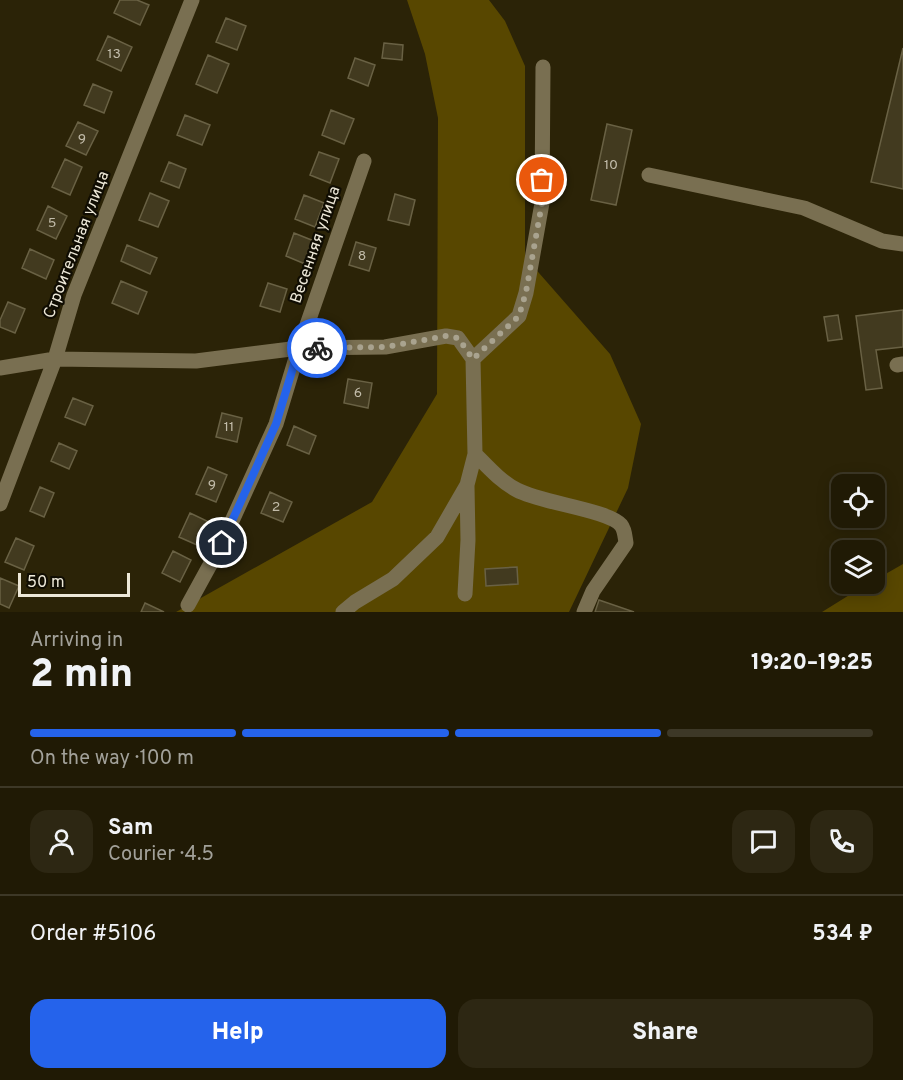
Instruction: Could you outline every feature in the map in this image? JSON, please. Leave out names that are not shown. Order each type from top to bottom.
[{"type":"street","name":"Строительная улица","points":[[0,504],[55,359],[74,295],[192,0]]},
{"type":"street","points":[[473,359],[519,316],[526,292],[542,203],[543,67]]},
{"type":"street","name":"Весенняя улица","points":[[188,605],[222,543],[276,424],[299,348],[364,161]]},
{"type":"street","points":[[649,175],[804,208],[882,240],[903,244]]},
{"type":"street","points":[[0,368],[55,359],[196,361],[299,348],[385,347],[446,336],[458,338],[473,359],[475,454],[467,485],[437,537],[393,579],[343,612]]},
{"type":"street","points":[[475,454],[494,474],[518,490],[547,502],[613,518],[623,527],[626,543],[592,591],[584,612]]},
{"type":"street","points":[[465,594],[468,540],[467,485]]},
{"type":"shaded area","points":[[407,0],[489,0],[505,21],[525,66],[525,257],[610,354],[641,424],[628,488],[569,612],[176,612],[372,502],[437,394],[438,118],[425,54]]},
{"type":"shaded area","points":[[903,564],[903,612],[822,612],[851,594],[885,594],[885,574]]},
{"type":"building","points":[[120,0],[137,0],[149,5],[140,25],[114,13]]},
{"type":"building","points":[[226,18],[246,26],[237,50],[216,42]]},
{"type":"building","points":[[108,36],[132,47],[121,71],[97,60]]},
{"type":"building","points":[[384,43],[403,45],[402,60],[382,58]]},
{"type":"building","points":[[903,48],[903,189],[871,182]]},
{"type":"building","points":[[208,55],[229,64],[217,93],[196,84]]},
{"type":"building","points":[[355,58],[375,65],[368,86],[348,78]]},
{"type":"building","points":[[93,84],[112,92],[104,113],[84,105]]},
{"type":"building","points":[[331,110],[354,119],[344,144],[322,135]]},
{"type":"building","points":[[185,115],[210,125],[202,145],[177,135]]},
{"type":"building","points":[[78,122],[98,131],[86,155],[66,146]]},
{"type":"building","points":[[607,124],[632,130],[616,205],[591,200]]},
{"type":"building","points":[[319,152],[339,159],[330,183],[310,175]]},
{"type":"building","points":[[65,159],[82,167],[70,195],[52,187]]},
{"type":"building","points":[[169,162],[186,169],[179,188],[161,181]]},
{"type":"building","points":[[150,193],[169,201],[158,227],[139,220]]},
{"type":"building","points":[[395,194],[415,200],[409,225],[388,220]]},
{"type":"building","points":[[304,195],[324,203],[315,227],[295,219]]},
{"type":"building","points":[[48,206],[67,216],[56,239],[37,230]]},
{"type":"building","points":[[294,233],[314,241],[305,264],[286,256]]},
{"type":"building","points":[[356,242],[376,248],[369,271],[349,265]]},
{"type":"building","points":[[127,245],[157,258],[150,274],[121,261]]},
{"type":"building","points":[[30,249],[54,260],[46,279],[22,268]]},
{"type":"building","points":[[121,281],[147,292],[138,314],[112,303]]},
{"type":"building","points":[[268,283],[287,289],[280,312],[260,306]]},
{"type":"building","points":[[8,302],[25,309],[15,333],[0,327],[0,320]]},
{"type":"building","points":[[903,310],[903,347],[876,350],[882,388],[866,390],[856,316]]},
{"type":"building","points":[[838,315],[842,339],[828,341],[824,317]]},
{"type":"building","points":[[348,379],[372,383],[368,408],[344,403]]},
{"type":"building","points":[[73,398],[93,406],[85,425],[65,417]]},
{"type":"building","points":[[222,413],[242,418],[237,442],[216,437]]},
{"type":"building","points":[[294,426],[316,436],[309,454],[287,445]]},
{"type":"building","points":[[59,443],[77,451],[69,469],[51,461]]},
{"type":"building","points":[[208,467],[227,475],[216,502],[196,494]]},
{"type":"building","points":[[40,487],[54,493],[44,517],[30,511]]},
{"type":"building","points":[[270,492],[292,502],[283,522],[261,513]]},
{"type":"building","points":[[190,513],[207,521],[197,545],[179,537]]},
{"type":"building","points":[[16,538],[34,546],[24,570],[5,562]]},
{"type":"building","points":[[173,551],[191,560],[180,582],[162,573]]},
{"type":"building","points":[[517,567],[518,584],[486,586],[485,569]]},
{"type":"building","points":[[0,578],[19,586],[9,608],[0,604]]},
{"type":"building","points":[[599,600],[634,612],[595,612]]},
{"type":"building","points":[[145,603],[164,612],[141,612]]},
{"type":"way so far","points":[[317,348],[385,347],[446,336],[458,338],[473,359],[503,328],[519,316],[526,292],[542,203],[542,180]]},
{"type":"route","points":[[222,543],[276,424],[299,348],[317,348]]}]
